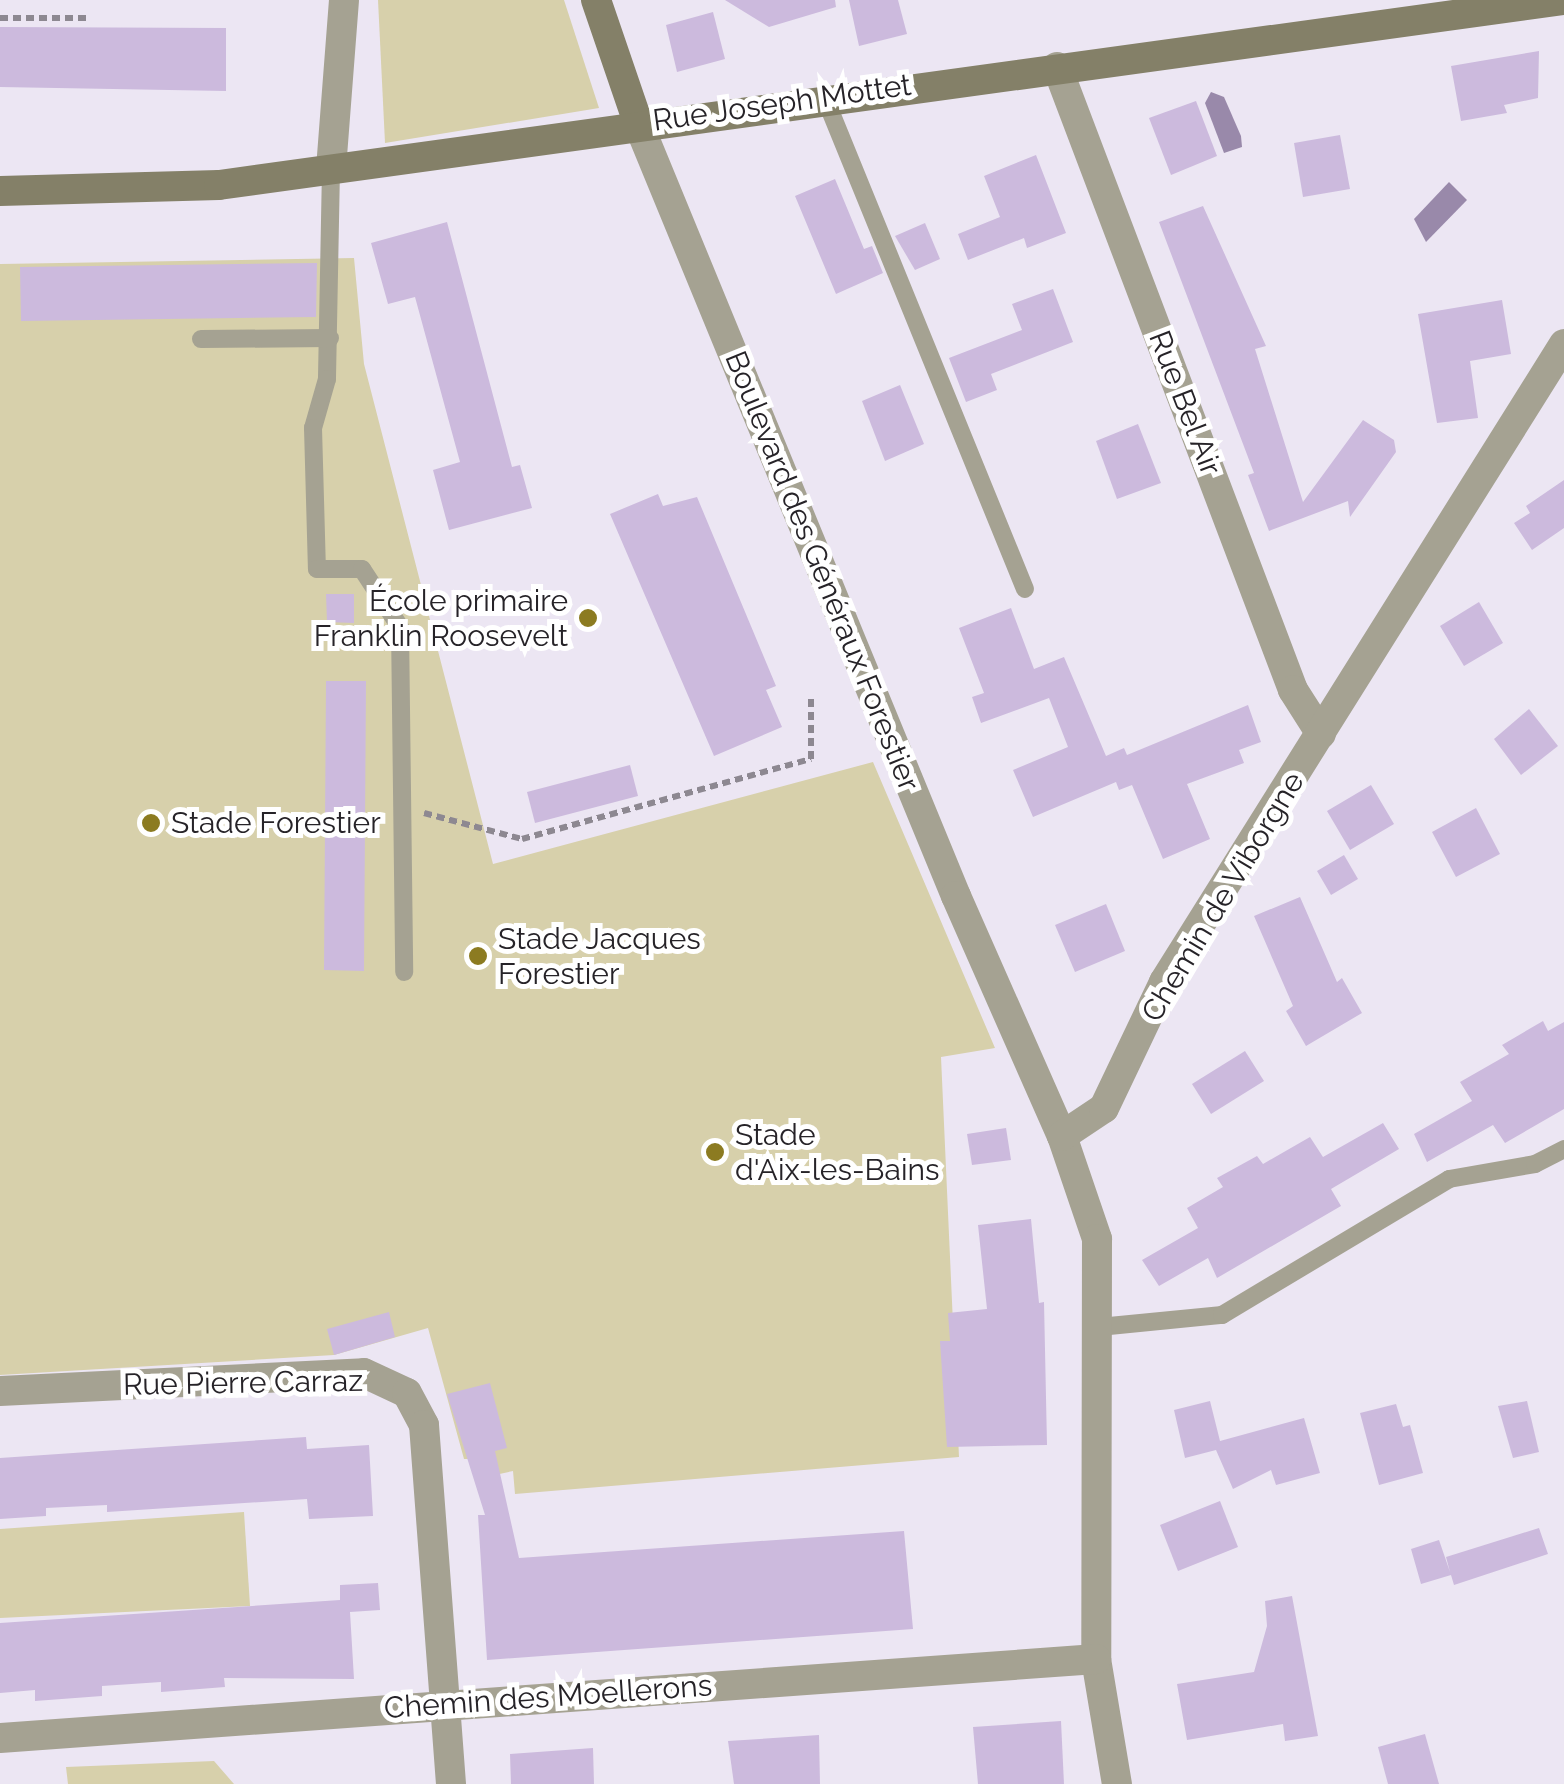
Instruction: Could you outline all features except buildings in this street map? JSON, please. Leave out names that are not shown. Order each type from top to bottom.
[{"type":"street","points":[[331,169],[344,0]]},
{"type":"street","name":"Boulevard des Généraux Forestier","points":[[596,0],[638,123],[956,896],[1062,1136]]},
{"type":"street","name":"Rue Joseph Mottet","points":[[0,191],[219,185],[638,123],[1563,0]]},
{"type":"street","name":"Rue Bel Air","points":[[1057,67],[1292,690],[1321,734]]},
{"type":"street","name":"Chemin de Viborgne","points":[[1062,1136],[1104,1108],[1164,982],[1564,344]]},
{"type":"street","points":[[1062,1136],[1097,1239],[1100,1327],[1096,1659],[1117,1784]]},
{"type":"street","name":"Rue Pierre Carraz","points":[[0,1392],[364,1373],[407,1393],[424,1425],[451,1784]]},
{"type":"street","name":"Chemin des Moellerons","points":[[0,1738],[1096,1659]]},
{"type":"lane","points":[[825,98],[1025,589]]},
{"type":"lane","points":[[331,169],[330,338],[327,379],[313,428],[317,569],[362,568],[400,627],[404,972]]},
{"type":"lane","points":[[201,339],[330,338]]},
{"type":"lane","points":[[1100,1327],[1222,1315],[1449,1178],[1535,1164],[1564,1148]]},
{"type":"path","points":[[0,18],[89,18]]},
{"type":"path","points":[[402,807],[522,839],[811,759],[810,696]]},
{"type":"shaded area","points":[[378,0],[564,0],[599,108],[385,143]]},
{"type":"shaded area","points":[[1211,92],[1224,97],[1242,147],[1224,153],[1205,103]]},
{"type":"shaded area","points":[[1449,182],[1467,200],[1426,242],[1414,219]]},
{"type":"shaded area","name":"Stade Jacques Forestier","points":[[354,258],[364,364],[493,864],[873,762],[995,1048],[941,1057],[959,1457],[515,1494],[513,1471],[476,1479],[471,1459],[464,1459],[428,1328],[334,1355],[0,1375],[0,264]]},
{"type":"shaded area","points":[[244,1512],[250,1606],[0,1618],[0,1529]]},
{"type":"shaded area","points":[[214,1761],[234,1784],[68,1784],[66,1767]]},
{"type":"place","name":"École primaire Franklin Roosevelt","points":[[588,618]]},
{"type":"place","name":"Stade Forestier","points":[[151,823]]},
{"type":"place","name":"Stade Jacques Forestier","points":[[478,956]]},
{"type":"place","name":"Stade d'Aix-les-Bains","points":[[715,1152]]}]
